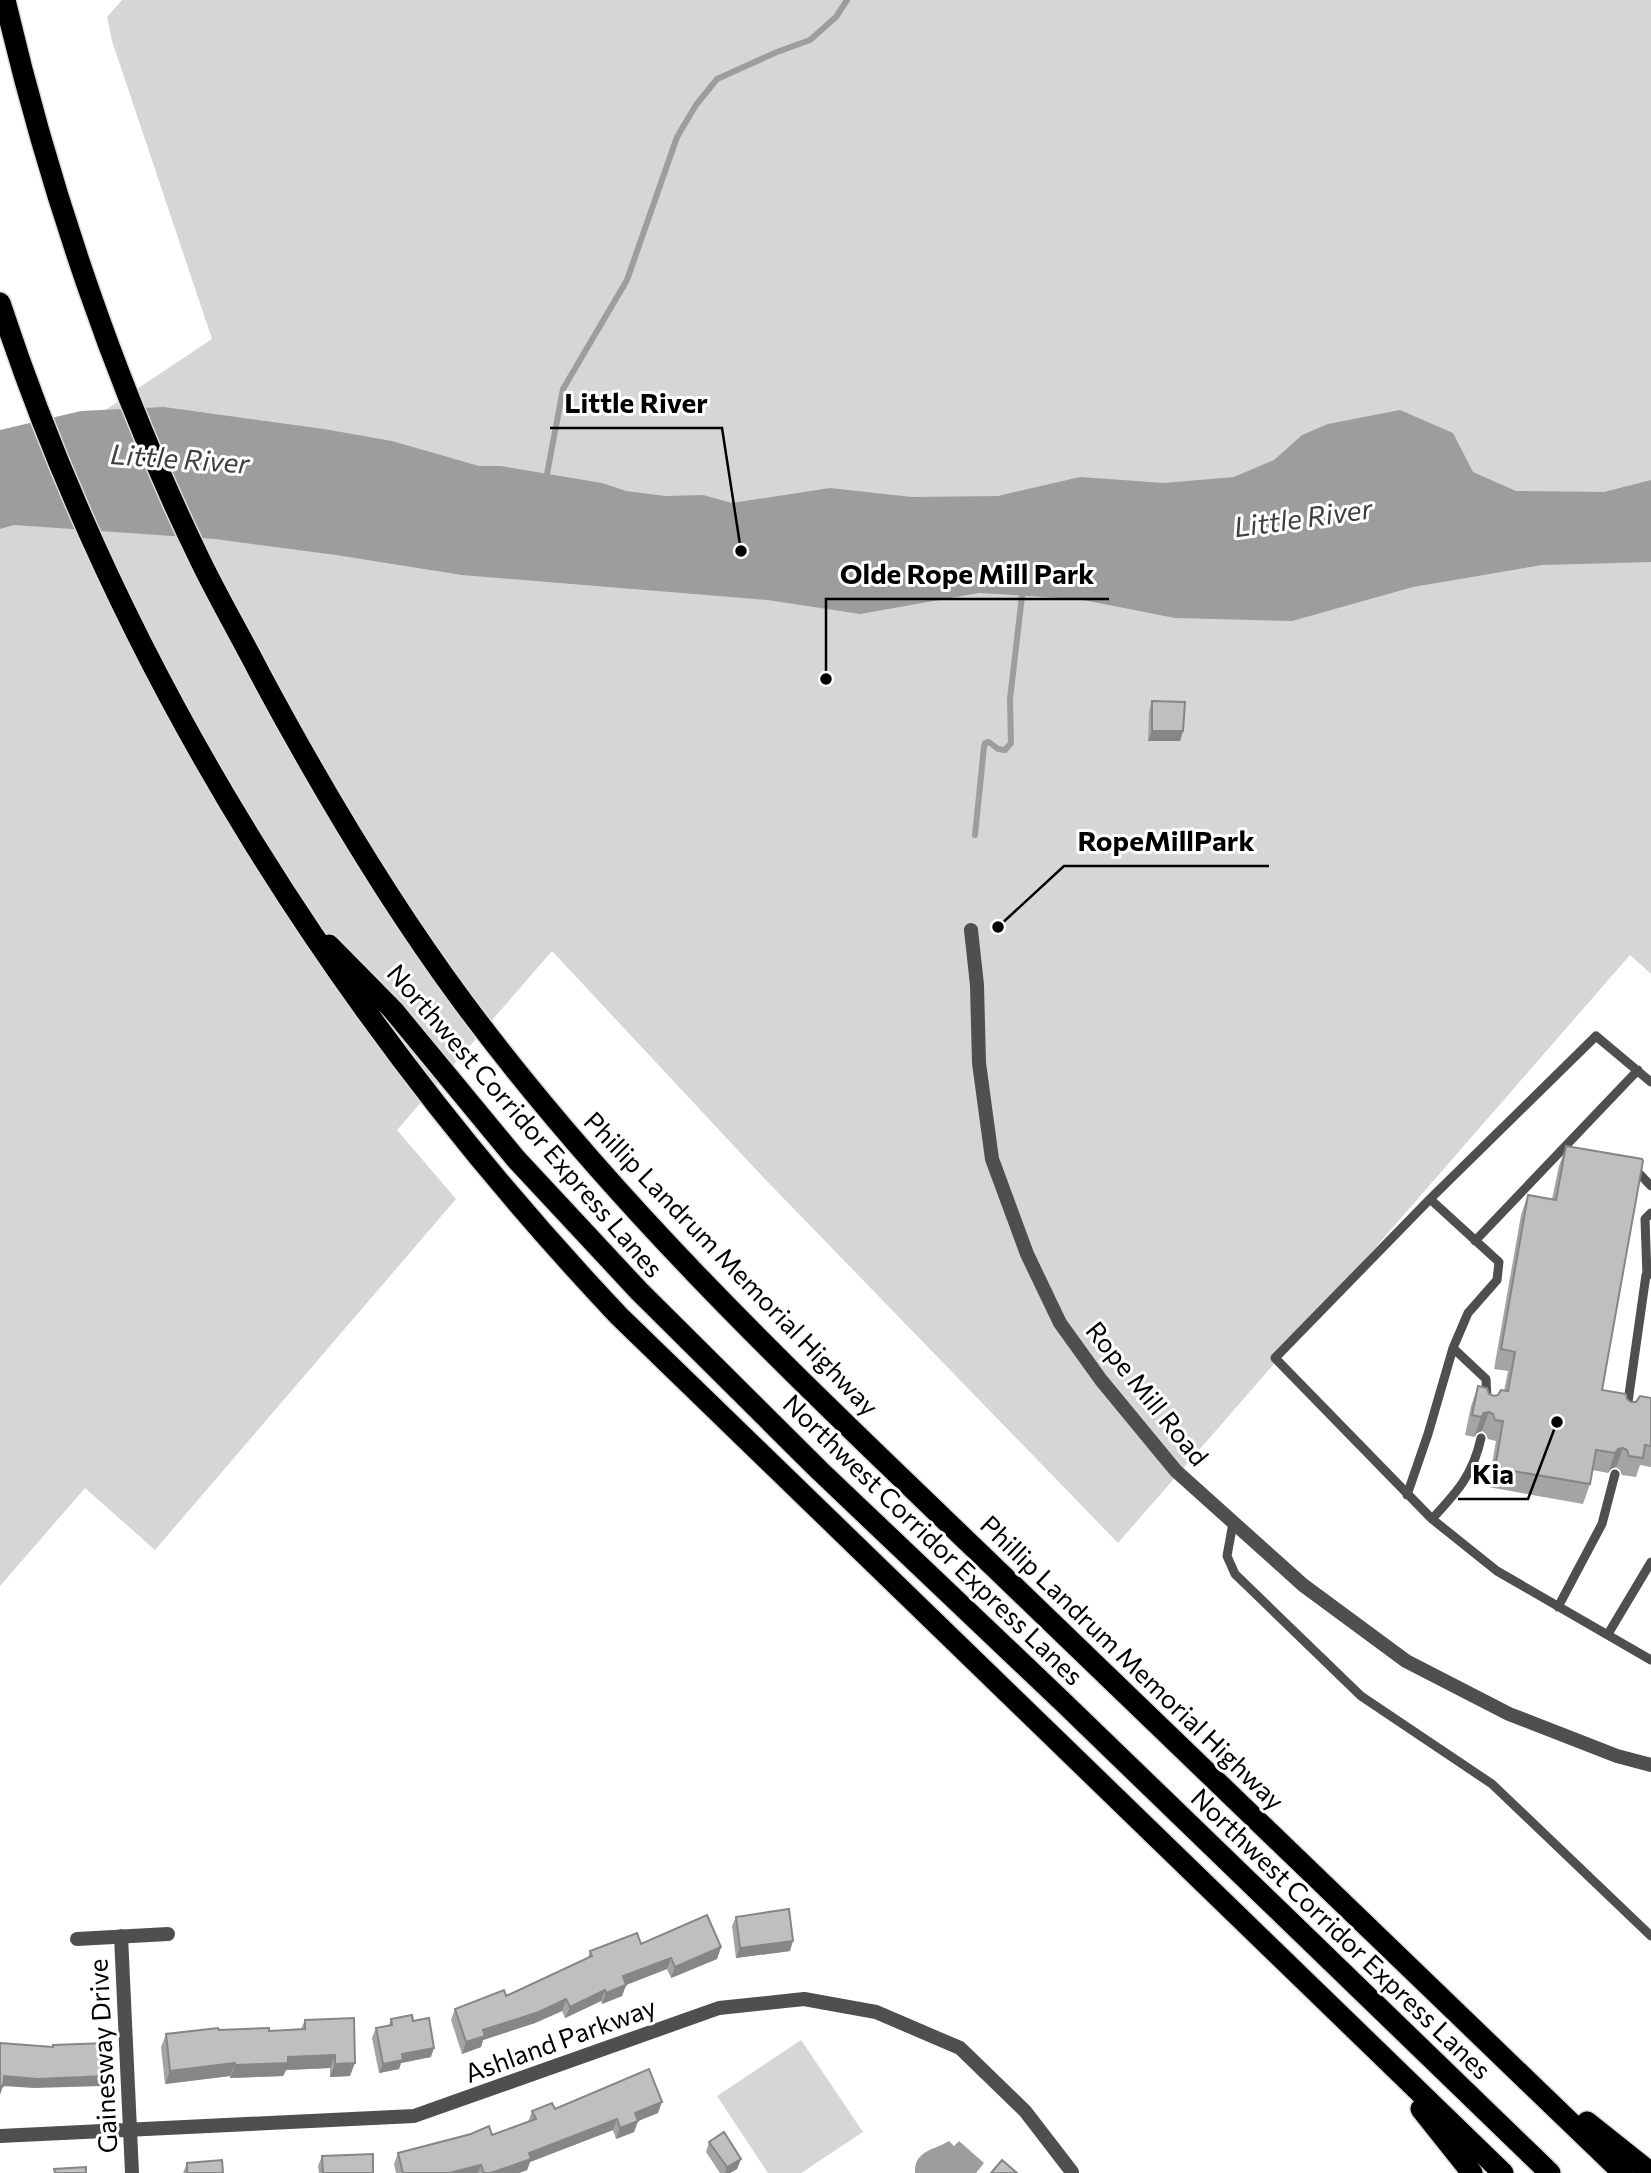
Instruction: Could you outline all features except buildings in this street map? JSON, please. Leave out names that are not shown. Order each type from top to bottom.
[{"type":"highway","name":"Phillip Landrum Memorial Highway","points":[[5,0],[49,170],[109,344],[195,547],[300,749],[348,831],[462,1000],[529,1087],[603,1174],[681,1259],[834,1413],[1623,2173]]},
{"type":"highway","points":[[0,303],[68,481],[113,582],[168,692],[210,768],[304,922],[375,1024],[457,1132],[513,1199],[619,1316],[1503,2173]]},
{"type":"highway","name":"Northwest Corridor Express Lanes","points":[[304,922],[349,962],[393,1010],[516,1159],[639,1291],[820,1471],[1550,2173]]},
{"type":"highway","points":[[1488,2044],[1651,2173]]},
{"type":"highway","points":[[1372,2046],[1472,2173]]},
{"type":"street","name":"Rope Mill Road","points":[[971,930],[977,985],[979,1063],[992,1159],[1027,1254],[1060,1323],[1101,1380],[1176,1471],[1303,1585],[1406,1661],[1509,1714],[1617,1756],[1651,1765]]},
{"type":"street","name":"Gainesway Drive","points":[[76,1939],[168,1934]]},
{"type":"street","name":"Gainesway Drive","points":[[121,1936],[132,2173]]},
{"type":"street","name":"Ashland Parkway","points":[[0,2136],[414,2116],[719,2008],[804,1999],[876,2012],[960,2048],[1025,2111],[1073,2173]]},
{"type":"lane","points":[[1651,1083],[1596,1036],[1430,1199],[1275,1358],[1432,1519],[1497,1571],[1651,1660]]},
{"type":"lane","points":[[1475,1241],[1638,1070]]},
{"type":"lane","points":[[1560,1153],[1572,1155]]},
{"type":"lane","points":[[1619,1163],[1631,1165],[1651,1186]]},
{"type":"lane","points":[[1407,1495],[1453,1348],[1468,1313],[1497,1280],[1499,1262],[1430,1199]]},
{"type":"lane","points":[[1626,1415],[1649,1275],[1645,1219],[1651,1213]]},
{"type":"lane","points":[[1453,1348],[1486,1379],[1487,1409]]},
{"type":"lane","points":[[1432,1519],[1463,1485],[1478,1454],[1481,1438]]},
{"type":"lane","points":[[1558,1607],[1602,1524],[1615,1474]]},
{"type":"lane","points":[[1233,1523],[1227,1556],[1235,1574],[1361,1696],[1492,1784],[1651,1936]]},
{"type":"lane","points":[[1608,1634],[1651,1562]]},
{"type":"shaded area","points":[[122,0],[1651,0],[1651,974],[1630,955],[1118,1543],[762,1176],[552,951],[397,1130],[456,1199],[155,1550],[85,1488],[0,1586],[0,480],[212,339],[112,41],[107,17]]},
{"type":"shaded area","points":[[801,2040],[863,2132],[801,2173],[768,2173],[717,2096]]},
{"type":"water","points":[[164,407],[392,441],[479,466],[501,466],[602,483],[626,491],[665,496],[703,495],[732,503],[830,488],[912,497],[998,496],[1080,477],[1164,483],[1234,477],[1274,460],[1302,435],[1328,424],[1400,410],[1453,433],[1473,472],[1516,491],[1604,492],[1651,480],[1651,562],[1542,565],[1413,587],[1292,621],[1175,618],[1078,599],[979,593],[860,614],[768,600],[462,575],[215,539],[14,525],[0,529],[0,430],[81,411]]},
{"type":"water","points":[[949,2141],[954,2146],[959,2141],[984,2163],[976,2173],[915,2173],[922,2155]]},
{"type":"waterway","points":[[547,474],[563,389],[627,280],[677,137],[696,105],[717,79],[810,40],[836,17],[847,0]]},
{"type":"waterway","points":[[975,835],[985,743],[989,742],[998,749],[1005,750],[1011,743],[1010,699],[1021,590]]},
{"type":"place","name":"Little River","points":[[741,551]]},
{"type":"place","name":"Olde Rope Mill Park","points":[[826,679]]},
{"type":"place","name":"RopeMillPark","points":[[998,927]]},
{"type":"place","name":"Kia","points":[[1557,1422]]}]
